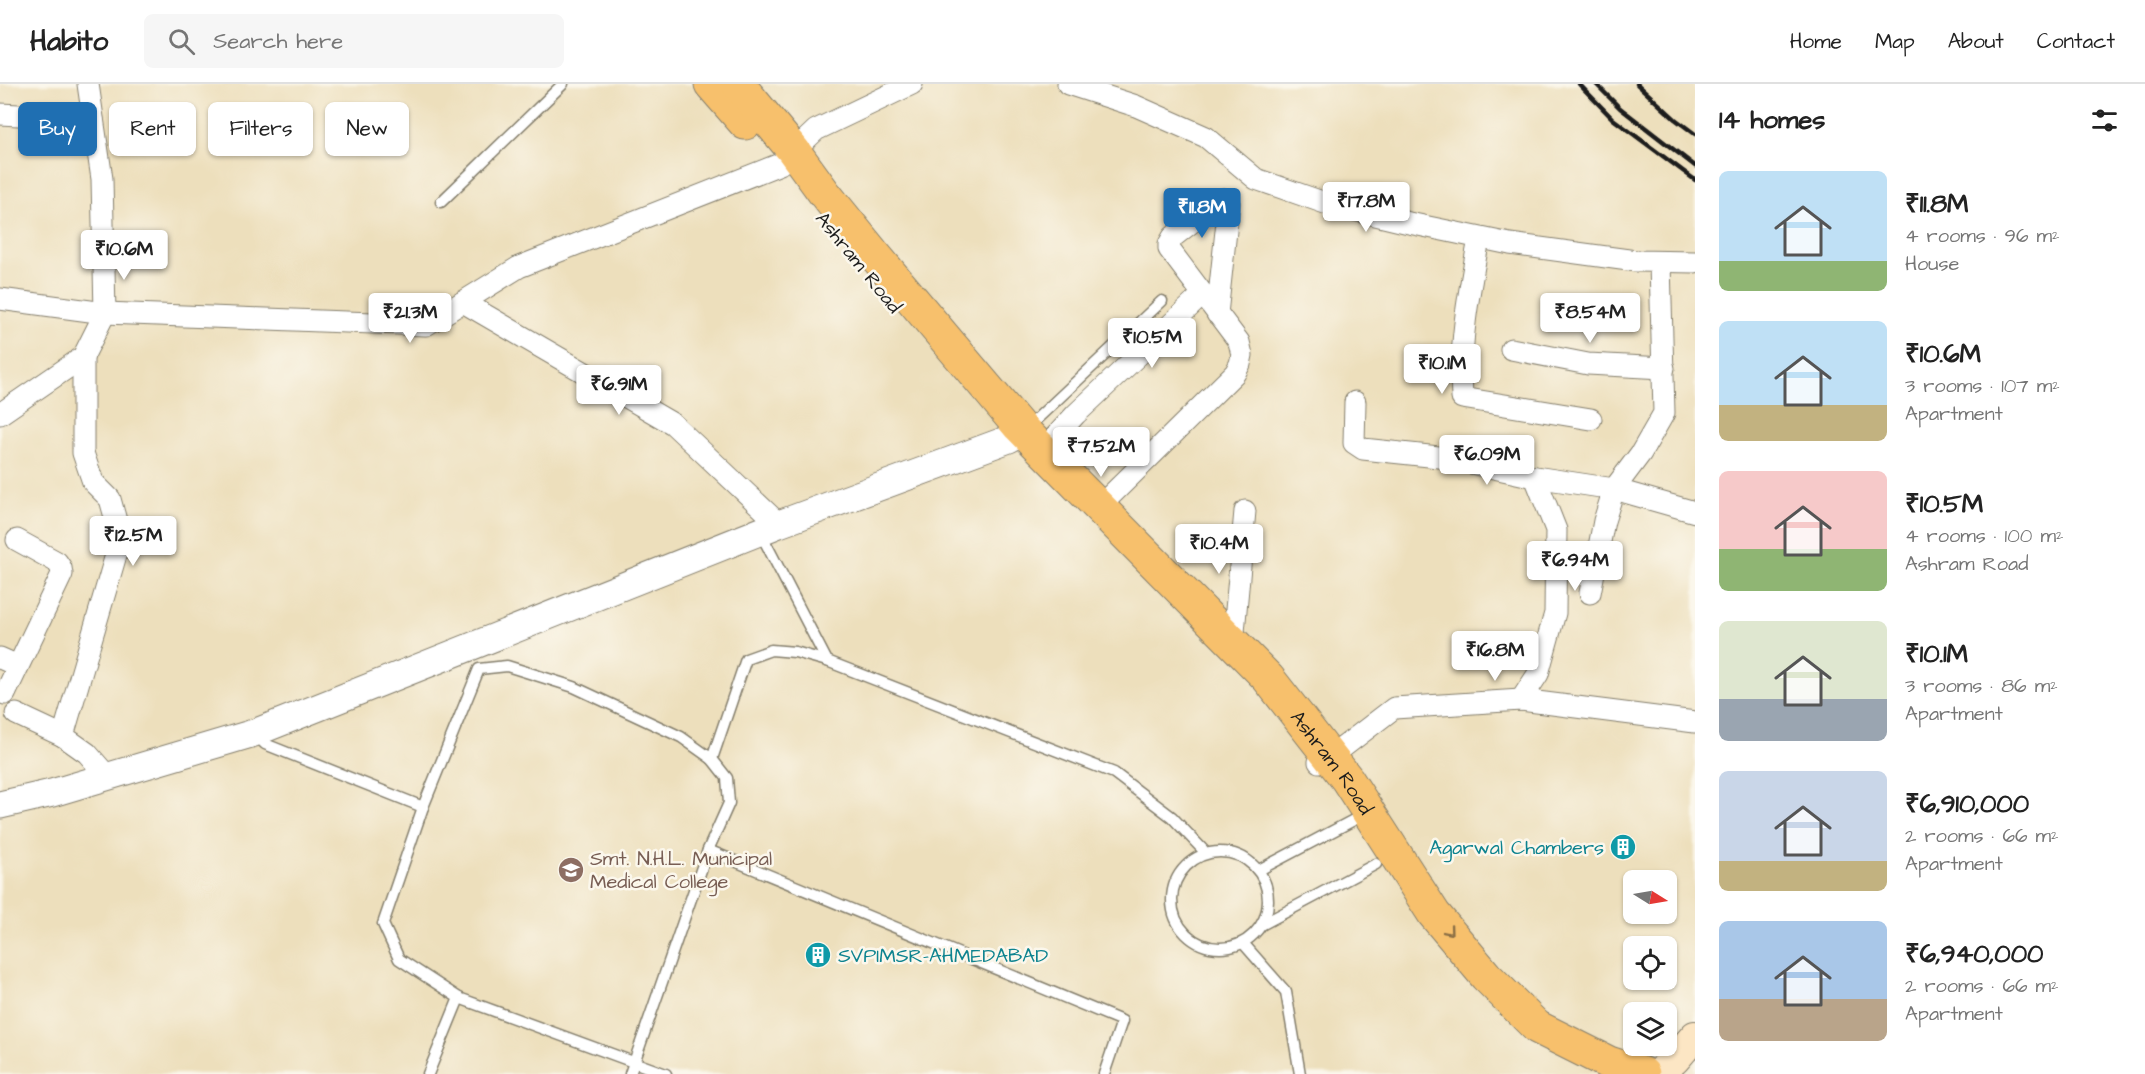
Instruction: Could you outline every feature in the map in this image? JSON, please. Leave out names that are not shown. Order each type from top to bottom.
[{"type":"main road","name":"Ashram Road","points":[[711,84],[787,157]]},
{"type":"main road","name":"Ashram Road","points":[[738,84],[787,157],[895,306],[1025,440],[1323,761]]},
{"type":"main road","name":"Ashram Road","points":[[1025,440],[1100,507],[1268,678],[1323,761],[1335,786],[1434,914],[1486,976],[1537,1028],[1609,1063],[1643,1074]]},
{"type":"main road","name":"Ashram Road","points":[[1360,816],[1377,864],[1419,928],[1472,992],[1526,1046],[1583,1074]]},
{"type":"main road","points":[[1658,1074],[1695,1036]]},
{"type":"street","points":[[88,84],[91,102]]},
{"type":"street","points":[[0,299],[105,313],[426,325],[519,267],[787,157],[816,130],[912,84]]},
{"type":"street","points":[[1068,84],[1136,106],[1206,137],[1256,179],[1325,203],[1479,239],[1625,259],[1695,262]]},
{"type":"street","points":[[0,114],[18,115]]},
{"type":"street","points":[[0,414],[82,357],[105,313],[102,179],[97,146]]},
{"type":"street","points":[[1100,507],[1235,373],[1240,364],[1241,346],[1171,254],[1169,244],[1173,237],[1220,200],[1227,200],[1229,203],[1217,314]]},
{"type":"street","points":[[1479,239],[1466,305],[1460,366],[1462,398],[1592,419]]},
{"type":"street","points":[[1590,593],[1604,521],[1614,489],[1641,453],[1664,413],[1660,262]]},
{"type":"street","points":[[0,805],[52,793],[254,733],[770,528],[1025,440],[1076,414],[1202,295]]},
{"type":"street","points":[[463,302],[673,424],[770,528]]},
{"type":"street","points":[[1511,349],[1588,364],[1664,368]]},
{"type":"street","points":[[63,736],[118,548],[118,528],[110,499],[93,482],[83,453],[82,357]]},
{"type":"street","points":[[1355,402],[1354,443],[1363,449],[1448,458],[1535,477],[1614,489],[1695,512]]},
{"type":"street","points":[[1521,700],[1538,674],[1555,613],[1556,530],[1535,477]]},
{"type":"street","points":[[1233,643],[1245,511]]},
{"type":"street","points":[[5,694],[9,662],[62,574],[57,562],[17,540]]},
{"type":"street","points":[[1323,761],[1394,708],[1521,700],[1695,722]]},
{"type":"street","points":[[16,714],[63,736],[87,753],[108,777]]},
{"type":"lane","points":[[441,202],[563,84]]},
{"type":"lane","points":[[1025,440],[1162,301]]},
{"type":"lane","points":[[770,528],[827,661]]},
{"type":"lane","points":[[712,759],[746,659],[771,650],[795,651],[827,661],[1114,773],[1172,817],[1206,852]]},
{"type":"lane","points":[[630,1074],[634,1062],[708,850],[729,803],[727,778],[712,759],[681,737],[574,687],[507,666],[478,669],[423,807],[383,924],[399,959],[459,998],[634,1062],[666,1074]]},
{"type":"lane","points":[[254,733],[265,744],[423,807]]},
{"type":"lane","points":[[1259,870],[1360,816]]},
{"type":"lane","points":[[708,850],[1122,1021],[1104,1074]]},
{"type":"lane","points":[[1263,924],[1269,897],[1259,870],[1235,853],[1206,852],[1183,867],[1171,892],[1174,919],[1191,940],[1217,950],[1243,943],[1263,924],[1377,864]]},
{"type":"lane","points":[[1243,943],[1286,992],[1300,1074]]},
{"type":"lane","points":[[428,1074],[459,998]]},
{"type":"railway","points":[[1579,84],[1613,119],[1695,180]]},
{"type":"railway","points":[[1596,84],[1620,108],[1695,166]]},
{"type":"railway","points":[[1637,84],[1695,134]]},
{"type":"place","name":"Agarwal Chambers","points":[[1623,847]]},
{"type":"place","name":"Smt. N.H.L. Municipal Medical College","points":[[571,870]]},
{"type":"place","name":"SVPIMSR-AHMEDABAD","points":[[818,955]]}]
